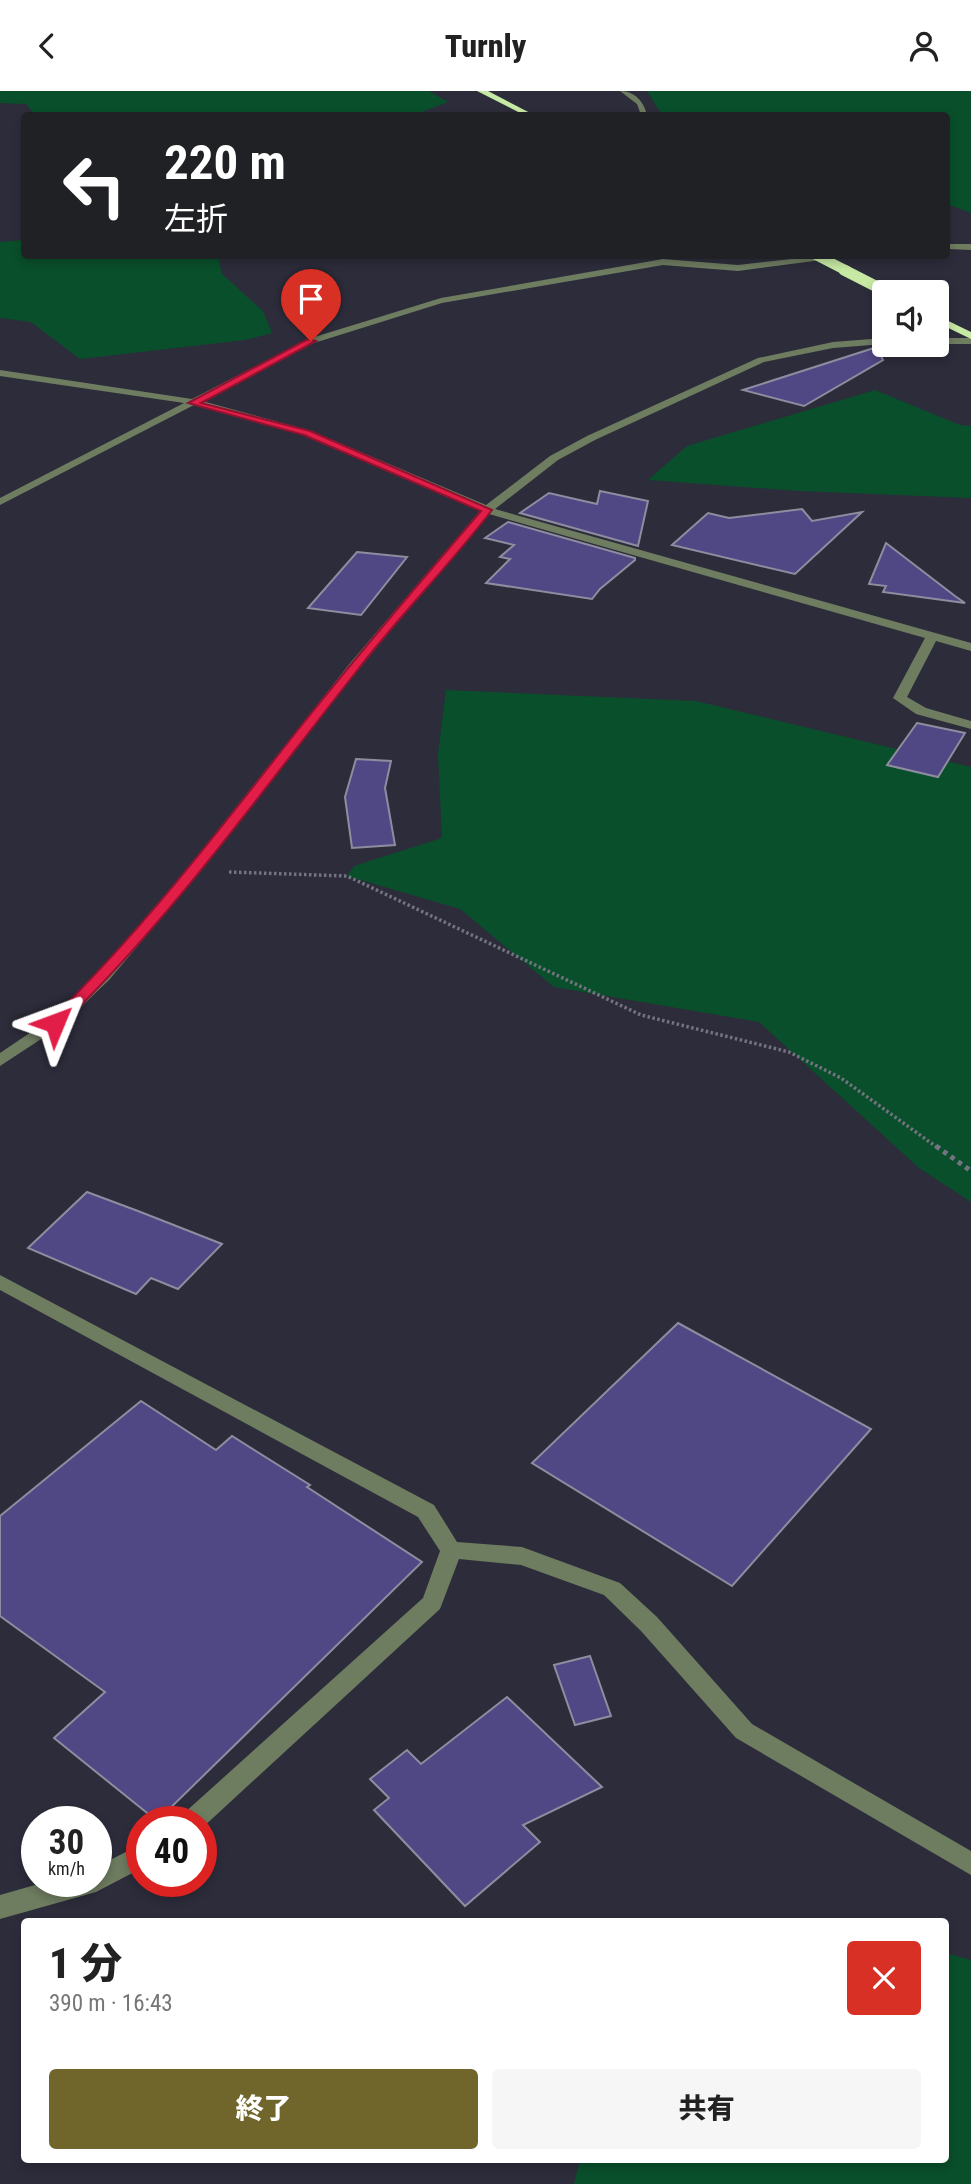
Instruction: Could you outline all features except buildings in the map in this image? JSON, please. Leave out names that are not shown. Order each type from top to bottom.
[{"type":"highway","points":[[481,91],[524,112]]},
{"type":"highway","points":[[824,259],[872,284]]},
{"type":"highway","points":[[949,325],[971,338]]},
{"type":"street","points":[[623,91],[640,103],[643,112]]},
{"type":"street","points":[[950,247],[971,247]]},
{"type":"street","points":[[0,502],[311,341],[440,301],[663,262],[738,268],[820,259]]},
{"type":"street","points":[[949,340],[971,338]]},
{"type":"street","points":[[0,1061],[55,1023],[103,977],[193,871],[355,665],[487,510],[554,458],[761,360],[833,345],[872,342]]},
{"type":"street","points":[[0,373],[193,403],[307,433],[487,510],[971,647]]},
{"type":"street","points":[[955,642],[971,632]]},
{"type":"street","points":[[932,636],[900,698],[921,711],[971,725]]},
{"type":"street","points":[[0,1282],[426,1511],[452,1551]]},
{"type":"street","points":[[209,1806],[432,1603],[452,1551]]},
{"type":"street","points":[[452,1551],[522,1556],[612,1589],[649,1624],[744,1731],[971,1864]]},
{"type":"street","points":[[0,1906],[33,1897]]},
{"type":"path","points":[[193,871],[348,876],[641,1015],[789,1052],[841,1078],[971,1171]]},
{"type":"green space","points":[[0,91],[429,91],[448,102],[422,112],[33,112],[26,104],[0,103]]},
{"type":"green space","points":[[647,91],[971,91],[971,213],[950,205],[950,112],[660,112]]},
{"type":"green space","points":[[21,240],[21,259],[219,259],[222,274],[263,311],[272,333],[245,340],[80,359],[31,322],[0,318],[0,242]]},
{"type":"green space","points":[[875,390],[960,425],[971,426],[971,498],[799,491],[648,480],[687,446]]},
{"type":"green space","points":[[446,690],[696,701],[971,767],[971,1202],[919,1168],[759,1022],[554,987],[460,909],[347,876],[354,866],[442,838],[438,754]]},
{"type":"green space","points":[[949,1954],[971,1960],[971,2184],[574,2184],[579,2163],[949,2163]]},
{"type":"route","points":[[55,1023],[103,977],[193,871],[355,665],[487,510],[307,433],[193,403],[311,341]]}]
